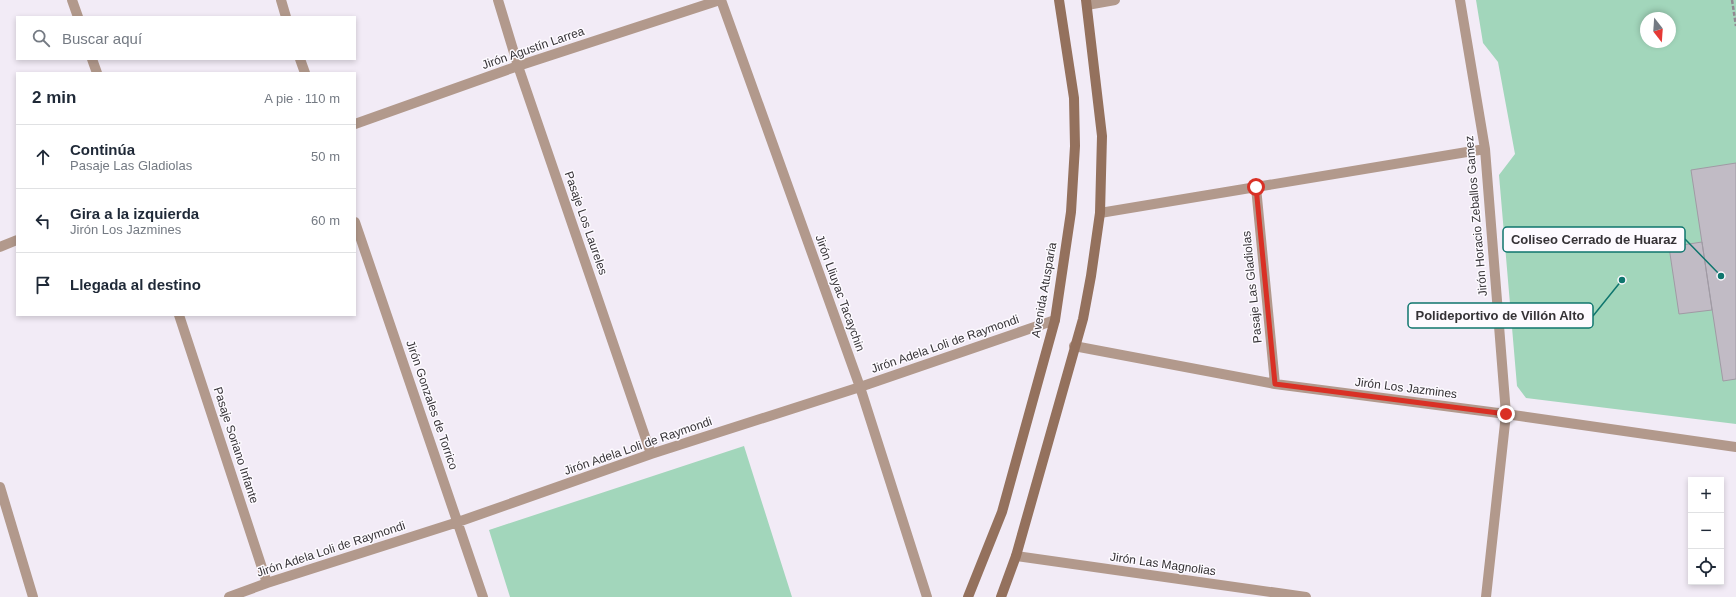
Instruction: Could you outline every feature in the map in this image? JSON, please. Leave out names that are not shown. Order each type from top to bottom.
[{"type":"main road","name":"Avenida Atusparia","points":[[968,597],[1002,512],[1054,320],[1070,212],[1075,146],[1074,98],[1059,0]]},
{"type":"main road","points":[[1000,597],[1016,556],[1074,346],[1083,319],[1100,213],[1102,136],[1086,2]]},
{"type":"street","points":[[72,0],[78,16]]},
{"type":"street","points":[[280,0],[286,16]]},
{"type":"street","name":"Pasaje Los Laureles","points":[[498,0],[518,66],[651,454]]},
{"type":"street","name":"Jirón Agustín Larrea","points":[[356,124],[518,66],[721,0]]},
{"type":"street","name":"Jirón Lliuyac Tacaychin","points":[[721,0],[860,387],[927,597]]},
{"type":"street","points":[[1086,2],[1115,0]]},
{"type":"street","name":"Jirón Horacio Zeballos Gamez","points":[[1460,0],[1485,149],[1506,414],[1486,597]]},
{"type":"street","points":[[92,60],[97,72]]},
{"type":"street","points":[[300,60],[305,72]]},
{"type":"street","points":[[1100,213],[1485,149]]},
{"type":"street","name":"Pasaje Las Gladiolas","points":[[1256,187],[1275,384]]},
{"type":"street","name":"Jirón Gonzales de Torrico","points":[[356,225],[483,597]]},
{"type":"street","points":[[0,247],[16,240]]},
{"type":"street","name":"Pasaje Soriano Infante","points":[[179,316],[267,583]]},
{"type":"street","name":"Jirón Adela Loli de Raymondi","points":[[229,597],[267,583],[458,522],[651,454],[860,387],[1054,320]]},
{"type":"street","name":"Jirón Los Jazmines","points":[[1074,346],[1275,384],[1506,414],[1736,447]]},
{"type":"street","points":[[0,487],[33,597]]},
{"type":"street","name":"Jirón Las Magnolias","points":[[1016,556],[1306,597]]},
{"type":"path","points":[[1732,0],[1736,26]]},
{"type":"green space","points":[[1476,0],[1736,0],[1736,424],[1526,398],[1517,386],[1499,175],[1515,154],[1498,62],[1483,43]]},
{"type":"green space","points":[[744,446],[792,597],[510,597],[489,530]]},
{"type":"building","points":[[1736,163],[1736,379],[1723,381],[1691,170]]},
{"type":"building","points":[[1702,242],[1712,310],[1679,314],[1669,247]]},
{"type":"place","name":"Coliseo Cerrado de Huaraz","points":[[1721,276]]},
{"type":"place","name":"Polideportivo de Villón Alto","points":[[1622,280]]},
{"type":"route","points":[[1256,187],[1275,384],[1506,414]]}]
